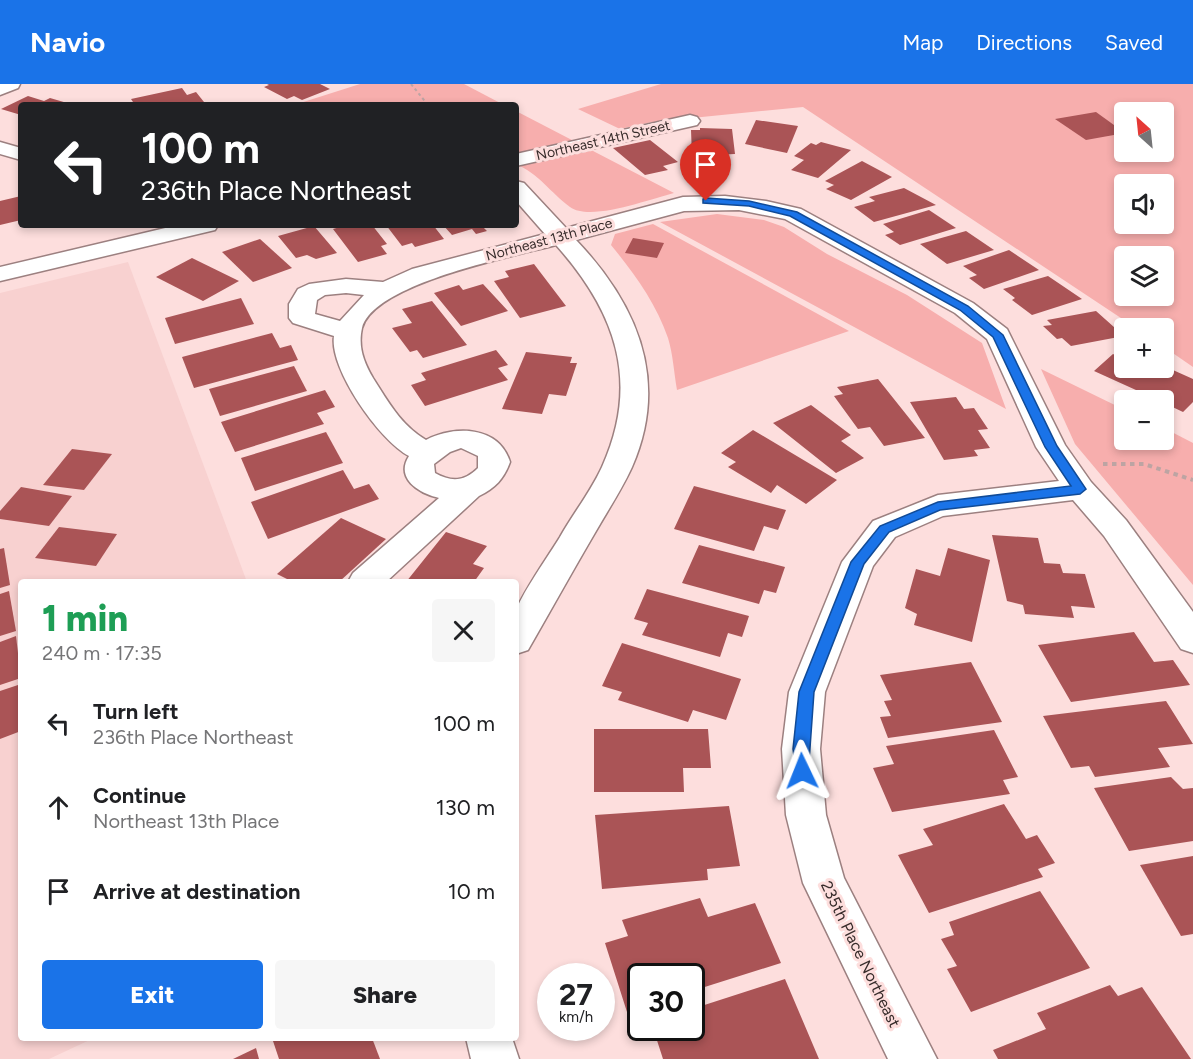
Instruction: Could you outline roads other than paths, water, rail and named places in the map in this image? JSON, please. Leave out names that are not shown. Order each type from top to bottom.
[{"type":"street","points":[[0,89],[11,84]]},
{"type":"street","name":"Northeast 14th Street","points":[[519,159],[690,121]]},
{"type":"street","points":[[0,148],[18,153]]},
{"type":"street","points":[[519,191],[586,264],[614,305],[627,335],[634,376],[630,425],[617,468],[519,635]]},
{"type":"street","name":"Northeast 13th Place","points":[[355,321],[385,290],[421,274],[683,204],[706,201],[749,203],[793,214],[964,308],[998,335],[1051,447],[1073,479],[1115,528],[1193,639]]},
{"type":"street","points":[[0,274],[194,228]]},
{"type":"street","points":[[385,290],[345,284],[328,286],[312,292],[303,300],[300,309],[302,318],[322,326],[355,321],[347,342],[349,360],[385,423],[399,436],[426,452]]},
{"type":"street","points":[[368,579],[468,489],[489,477],[495,468],[496,460],[492,451],[484,445],[461,439],[435,445],[426,452],[420,460],[419,469],[422,477],[429,484],[447,489],[468,489]]},
{"type":"street","name":"235th Place Northeast","points":[[913,1059],[824,883],[806,815],[801,749],[807,692],[858,562],[884,529],[938,506],[1073,479]]},
{"type":"street","points":[[490,1041],[495,1059]]}]
